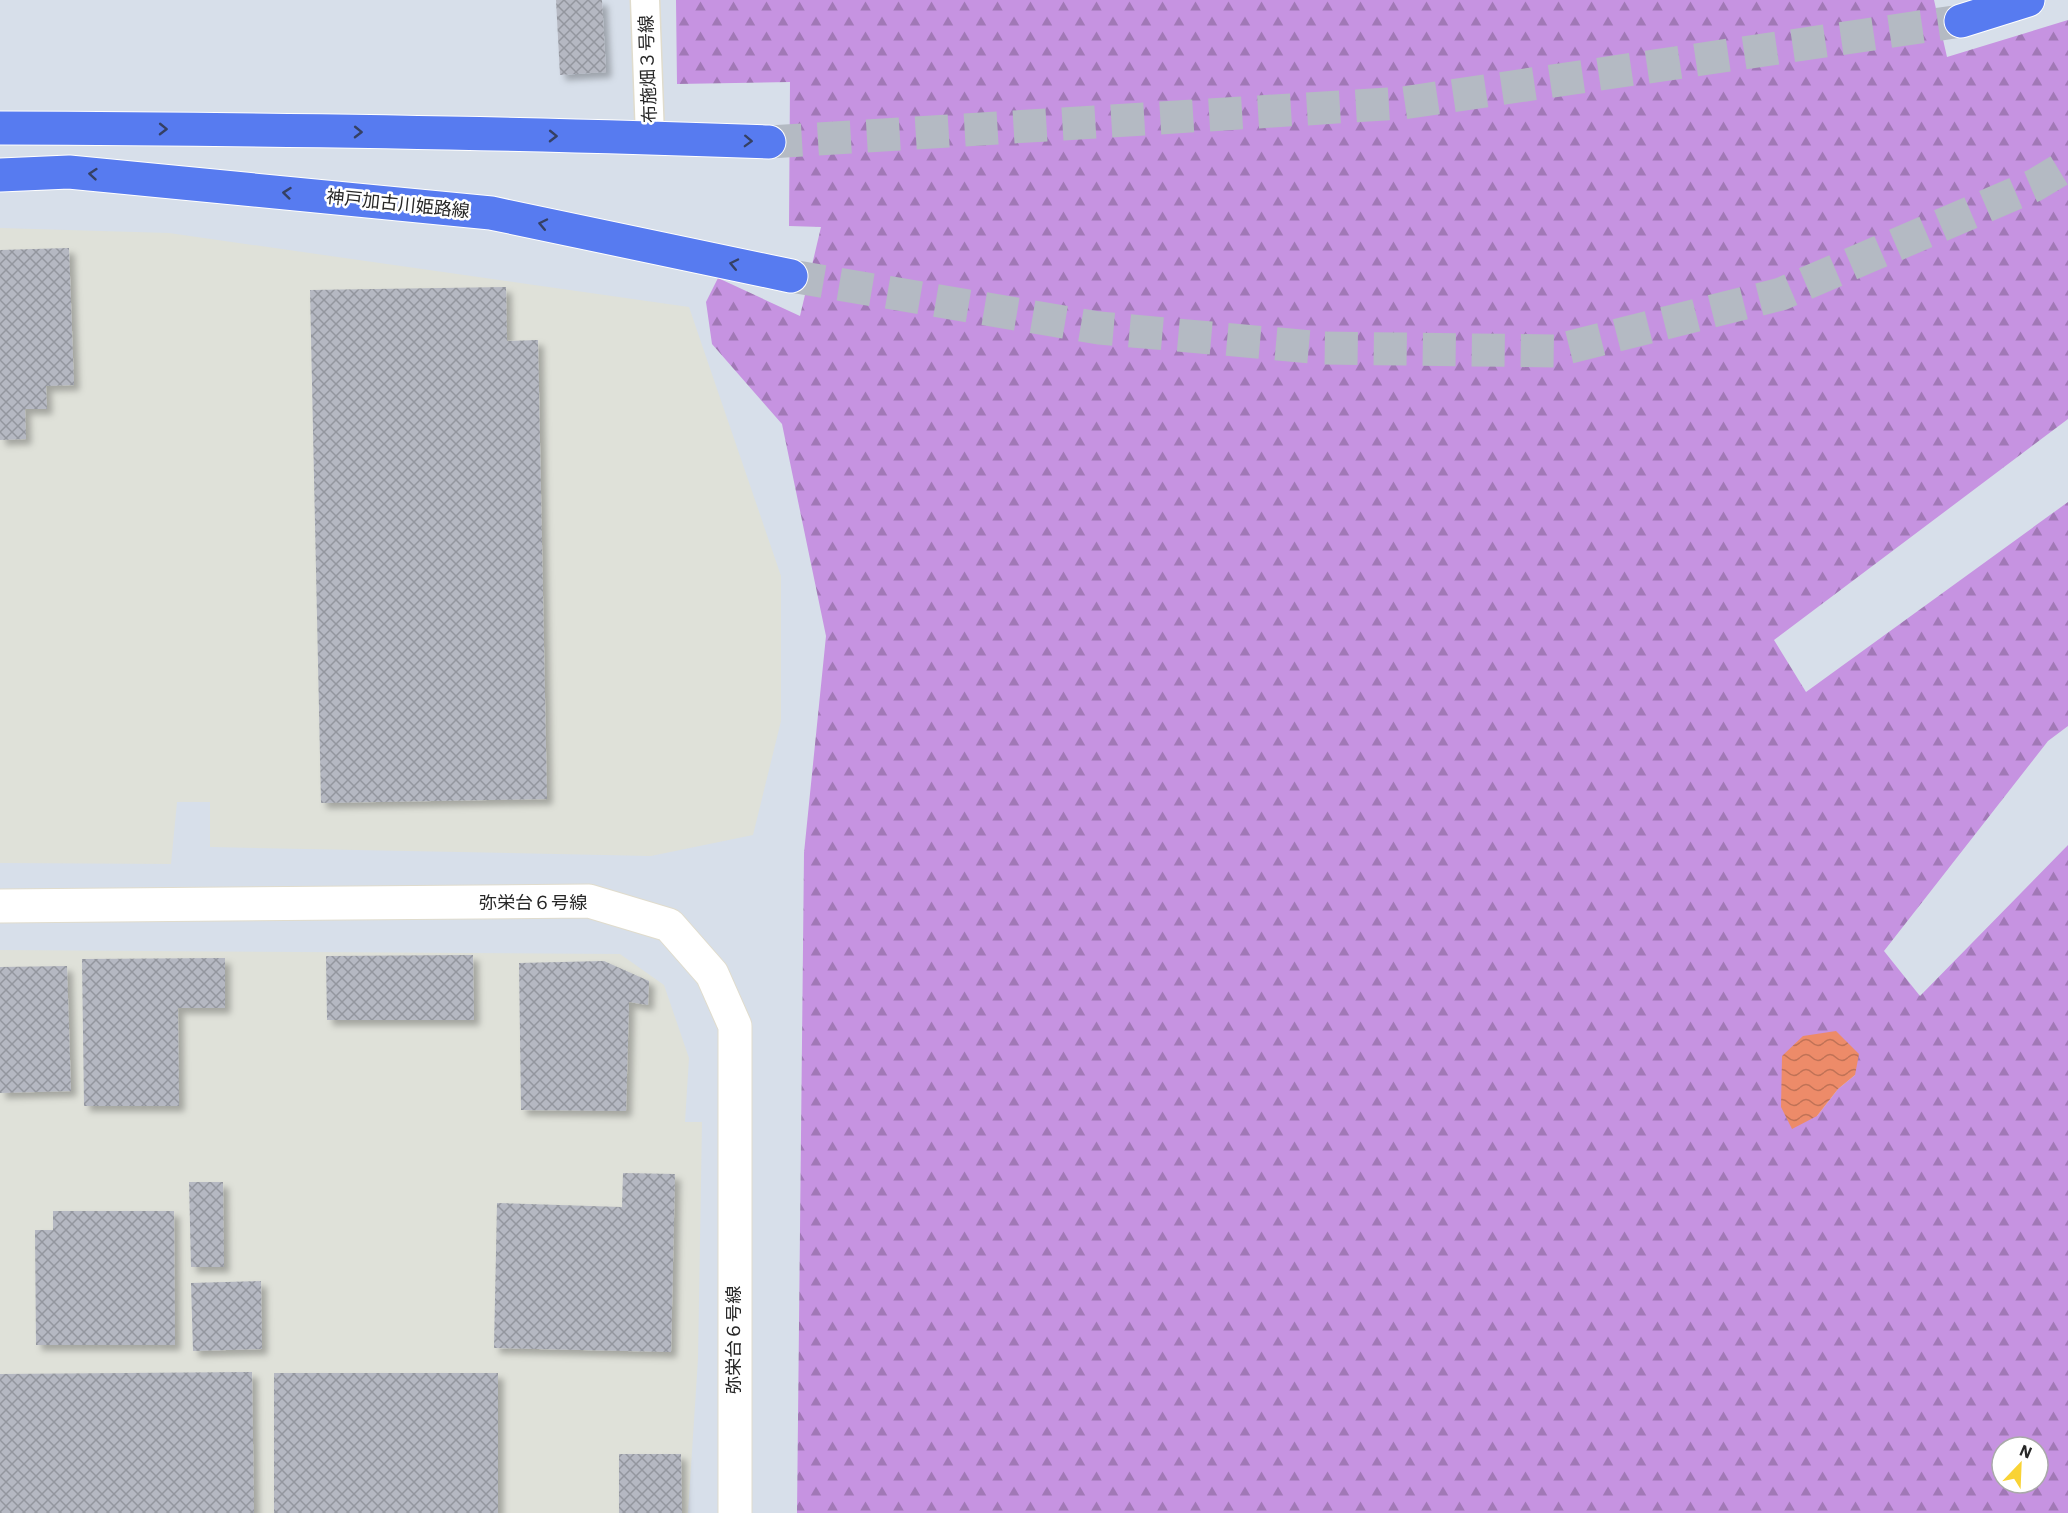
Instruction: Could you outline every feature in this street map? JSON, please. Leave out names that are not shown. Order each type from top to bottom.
[{"type":"main road","points":[[1961,21],[2028,0]]},
{"type":"main road","points":[[0,128],[650,137],[769,142]]},
{"type":"main road","name":"神戸加古川姫路線","points":[[0,175],[69,172],[491,213],[791,276]]},
{"type":"street","name":"布施畑３号線","points":[[645,0],[650,137]]},
{"type":"street","name":"弥栄台６号線","points":[[0,906],[589,902],[669,925],[712,974],[735,1026],[735,1513]]},
{"type":"shaded area","points":[[0,228],[169,233],[689,307],[781,576],[781,721],[753,835],[651,856],[210,847],[210,802],[177,802],[171,864],[0,863]]},
{"type":"shaded area","points":[[0,950],[620,954],[664,985],[689,1058],[685,1122],[702,1122],[698,1359],[688,1513],[0,1513]]},
{"type":"green space","points":[[676,0],[1934,0],[1947,57],[2068,20],[2068,419],[1774,640],[1806,692],[2068,502],[2068,726],[2048,741],[1884,951],[1920,996],[2068,845],[2068,1513],[797,1513],[804,853],[826,636],[782,424],[712,344],[706,302],[718,278],[800,316],[821,227],[789,226],[790,82],[677,84]],"holes":[[[1803,1036],[1855,1075],[1838,1089],[1817,1116]]]},
{"type":"water","points":[[1836,1031],[1859,1054],[1855,1075],[1838,1089],[1817,1116],[1792,1129],[1781,1107],[1782,1056],[1803,1036]]},
{"type":"building","points":[[556,0],[602,0],[606,72],[560,75]]},
{"type":"building","points":[[69,248],[74,385],[46,386],[47,409],[25,409],[26,439],[0,440],[0,250]]},
{"type":"building","points":[[506,287],[507,341],[538,340],[547,799],[321,803],[310,290]]},
{"type":"building","points":[[473,955],[474,1020],[327,1020],[326,956]]},
{"type":"building","points":[[225,958],[225,1008],[178,1008],[179,1106],[84,1106],[82,959]]},
{"type":"building","points":[[604,961],[649,981],[648,1005],[629,1002],[626,1111],[521,1110],[519,963]]},
{"type":"building","points":[[67,966],[71,1091],[0,1093],[0,967]]},
{"type":"building","points":[[623,1173],[675,1174],[671,1352],[494,1348],[497,1203],[622,1207]]},
{"type":"building","points":[[189,1182],[223,1182],[224,1267],[191,1267]]},
{"type":"building","points":[[53,1211],[174,1211],[175,1345],[36,1345],[35,1230],[53,1230]]},
{"type":"building","points":[[261,1281],[262,1349],[193,1351],[191,1283]]},
{"type":"building","points":[[252,1372],[254,1513],[0,1513],[0,1374]]},
{"type":"building","points":[[274,1373],[498,1373],[498,1513],[274,1513]]},
{"type":"building","points":[[619,1454],[681,1454],[682,1513],[619,1513]]},
{"type":"tunnel","points":[[769,142],[1403,103],[1961,21]]},
{"type":"tunnel","points":[[791,276],[1099,328],[1323,348],[1554,351],[1781,294],[2035,185],[2068,165]]}]
